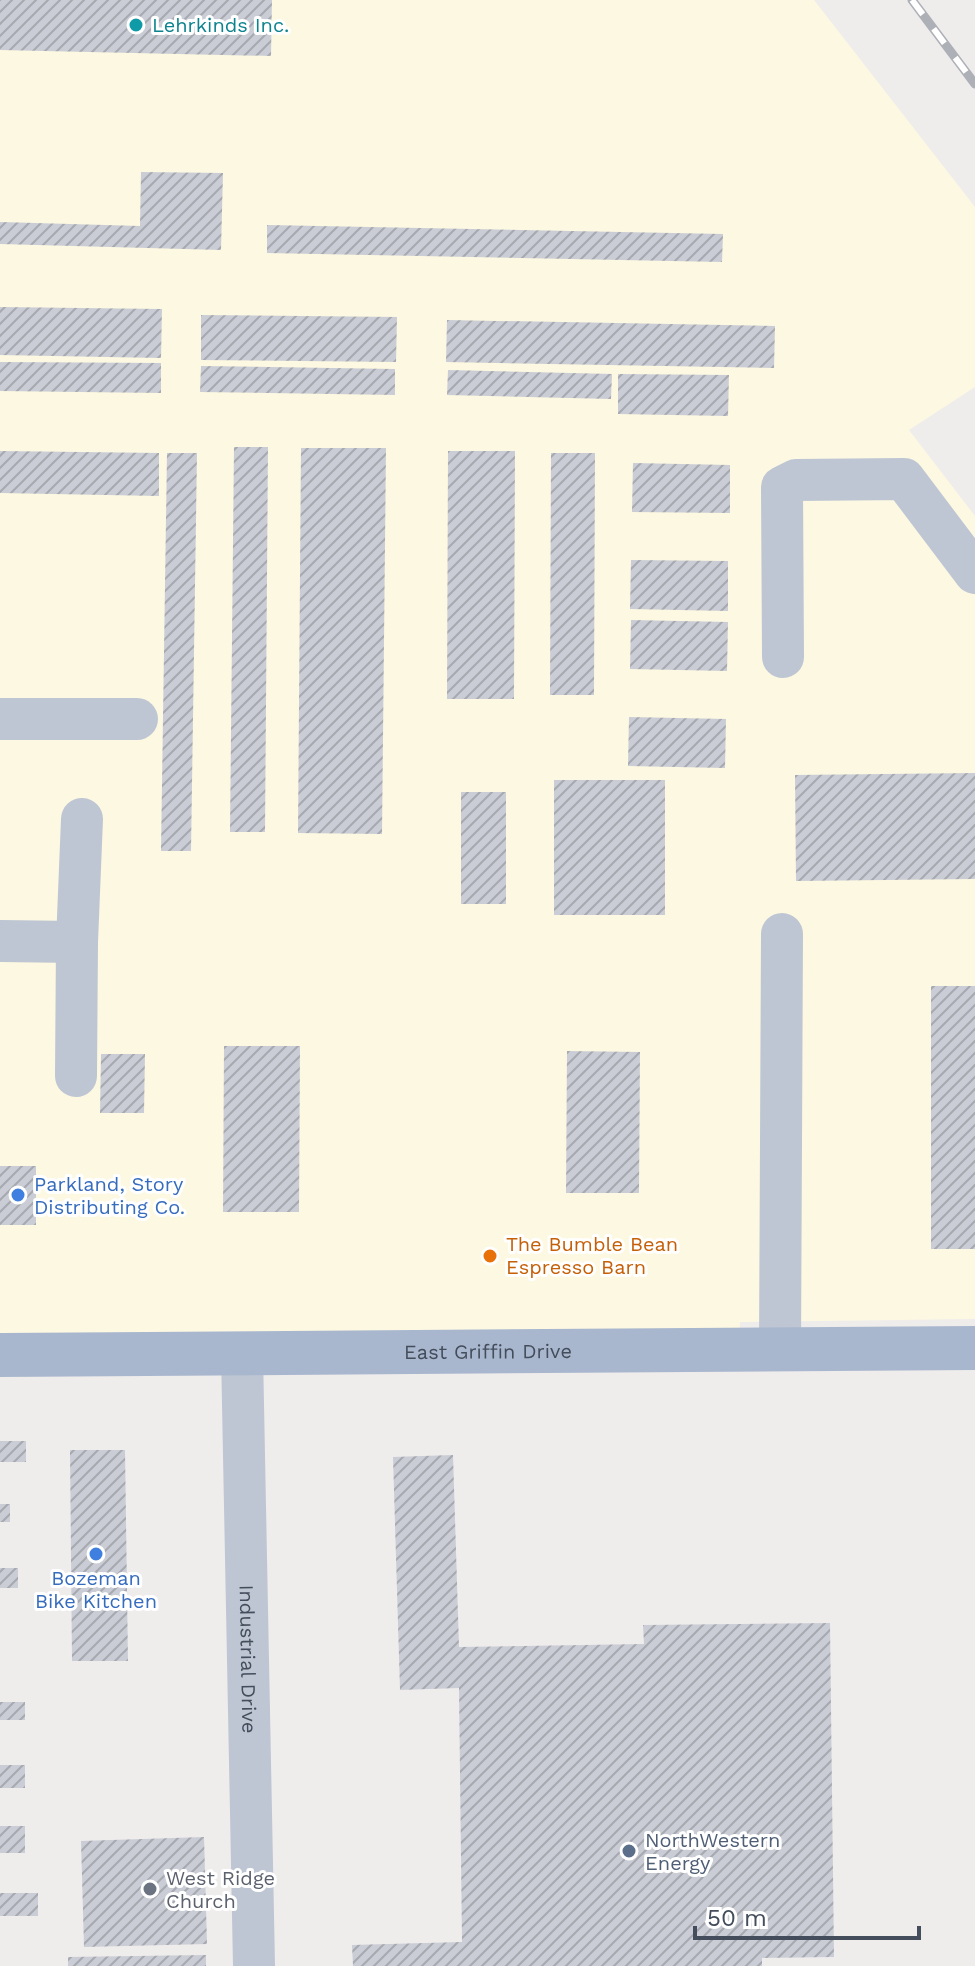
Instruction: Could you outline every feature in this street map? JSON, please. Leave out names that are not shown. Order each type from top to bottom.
[{"type":"main road","name":"East Griffin Drive","points":[[0,1355],[975,1348]]},
{"type":"street","points":[[783,657],[782,487],[796,480],[904,479],[975,573]]},
{"type":"street","points":[[0,719],[137,719]]},
{"type":"street","points":[[76,1076],[82,819]]},
{"type":"street","points":[[780,1350],[782,934]]},
{"type":"street","points":[[0,941],[77,942]]},
{"type":"street","name":"Industrial Drive","points":[[242,1353],[254,1966]]},
{"type":"shaded area","points":[[0,0],[814,0],[975,207],[975,387],[909,430],[975,516],[975,1319],[740,1322],[739,1350],[0,1355]]},
{"type":"building","name":"Lehrkinds Inc.","points":[[0,0],[272,0],[271,56],[0,50]]},
{"type":"building","points":[[141,172],[223,173],[221,250],[0,244],[0,222],[140,226]]},
{"type":"building","points":[[267,225],[723,234],[722,262],[267,253]]},
{"type":"building","points":[[0,307],[162,309],[161,358],[0,355]]},
{"type":"building","points":[[201,315],[397,317],[396,362],[201,360]]},
{"type":"building","points":[[447,320],[775,326],[774,368],[446,362]]},
{"type":"building","points":[[0,362],[161,363],[161,393],[0,391]]},
{"type":"building","points":[[201,366],[395,369],[395,395],[200,392]]},
{"type":"building","points":[[448,370],[612,374],[611,399],[447,395]]},
{"type":"building","points":[[618,374],[729,375],[728,416],[618,414]]},
{"type":"building","points":[[234,447],[268,447],[265,832],[230,832]]},
{"type":"building","points":[[301,448],[386,448],[382,834],[298,833]]},
{"type":"building","points":[[0,451],[159,453],[159,496],[0,493]]},
{"type":"building","points":[[448,451],[515,451],[514,699],[447,699]]},
{"type":"building","points":[[167,453],[197,453],[191,851],[161,851]]},
{"type":"building","points":[[551,453],[595,453],[594,695],[550,695]]},
{"type":"building","points":[[633,463],[730,465],[730,513],[632,512]]},
{"type":"building","points":[[631,560],[728,561],[728,611],[630,609]]},
{"type":"building","points":[[631,620],[728,622],[727,671],[630,669]]},
{"type":"building","points":[[629,717],[726,719],[725,768],[628,766]]},
{"type":"building","points":[[975,773],[975,879],[796,881],[795,775]]},
{"type":"building","points":[[554,780],[665,780],[665,915],[554,915]]},
{"type":"building","points":[[461,792],[506,792],[506,904],[461,904]]},
{"type":"building","points":[[931,986],[975,986],[975,1249],[931,1249]]},
{"type":"building","points":[[224,1046],[300,1046],[299,1212],[223,1212]]},
{"type":"building","points":[[567,1051],[640,1052],[639,1193],[566,1193]]},
{"type":"building","points":[[101,1054],[145,1054],[144,1113],[100,1113]]},
{"type":"building","name":"Parkland, Story Distributing Co.","points":[[0,1166],[36,1166],[36,1225],[0,1225]]},
{"type":"building","points":[[0,1441],[26,1441],[26,1462],[0,1462]]},
{"type":"building","points":[[70,1450],[125,1450],[128,1661],[72,1661]]},
{"type":"building","points":[[453,1455],[459,1647],[644,1644],[643,1625],[830,1623],[834,1957],[762,1958],[762,1966],[353,1966],[352,1945],[462,1942],[459,1688],[400,1690],[393,1457]]},
{"type":"building","points":[[0,1504],[10,1504],[10,1522],[0,1522]]},
{"type":"building","points":[[0,1568],[18,1568],[18,1588],[0,1588]]},
{"type":"building","points":[[0,1702],[25,1702],[25,1720],[0,1720]]},
{"type":"building","points":[[0,1765],[25,1765],[25,1788],[0,1788]]},
{"type":"building","points":[[0,1826],[25,1826],[25,1853],[0,1853]]},
{"type":"building","points":[[204,1837],[207,1944],[84,1947],[81,1841]]},
{"type":"building","points":[[0,1893],[38,1893],[38,1916],[0,1916]]},
{"type":"building","points":[[206,1955],[206,1966],[68,1966],[68,1957]]},
{"type":"railway","points":[[912,0],[975,84]]},
{"type":"place","name":"Lehrkinds Inc.","points":[[136,25]]},
{"type":"place","name":"Parkland, Story Distributing Co.","points":[[18,1195]]},
{"type":"place","name":"The Bumble Bean Espresso Barn","points":[[490,1256]]},
{"type":"place","name":"Bozeman Bike Kitchen","points":[[96,1554]]},
{"type":"place","name":"NorthWestern Energy","points":[[629,1851]]},
{"type":"place","name":"West Ridge Church","points":[[150,1889]]}]
